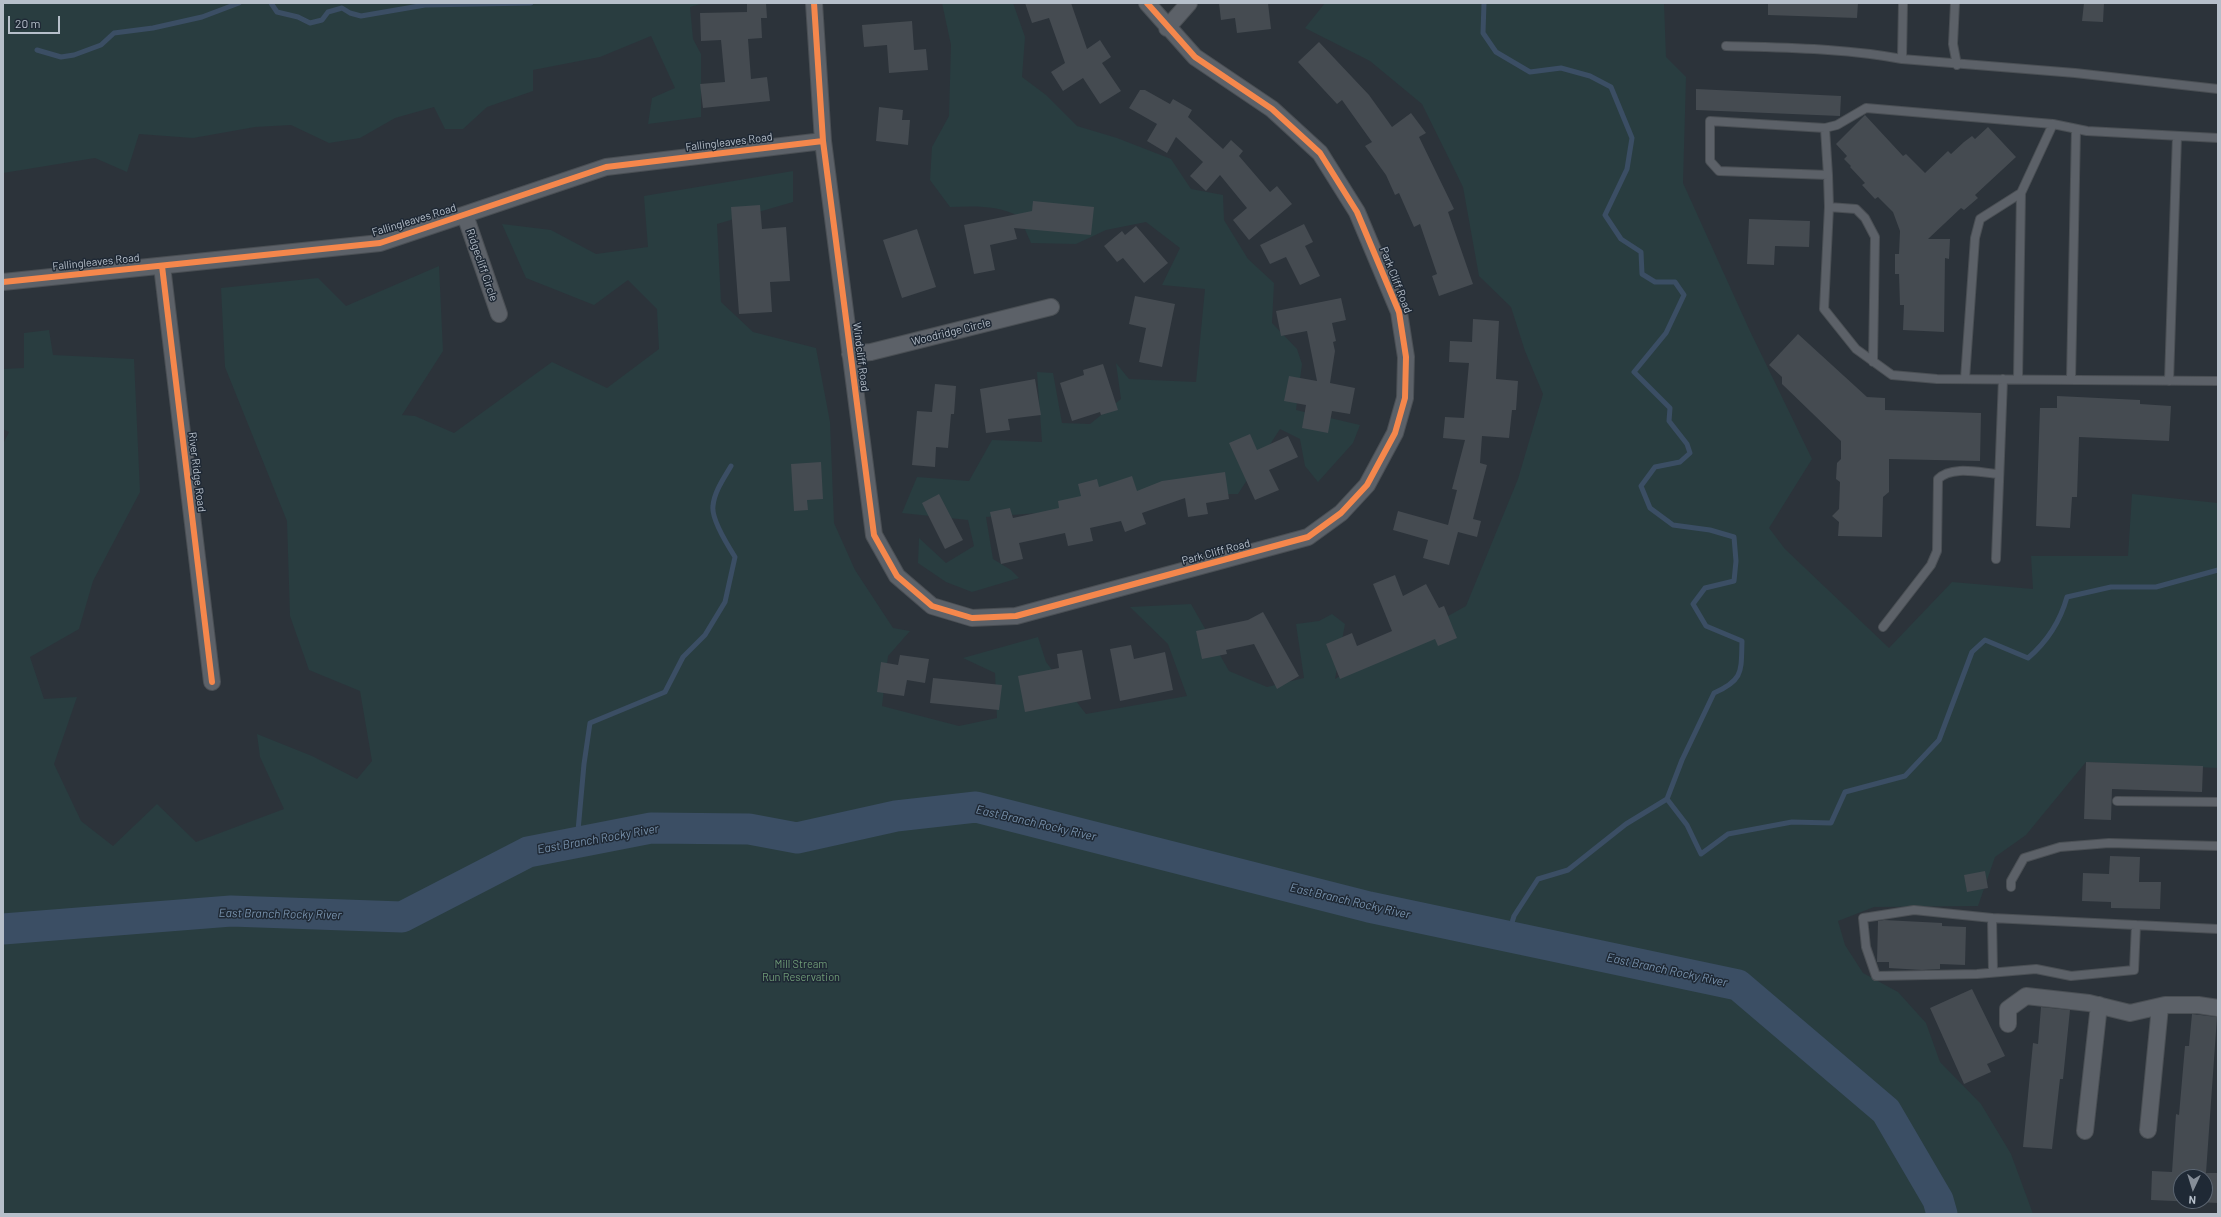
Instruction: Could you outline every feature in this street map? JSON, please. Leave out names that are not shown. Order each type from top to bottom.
[{"type":"street","name":"Windcliff Road","points":[[814,3],[823,141],[874,535],[897,576],[932,606],[972,618],[1016,616]]},
{"type":"street","name":"Park Cliff Road","points":[[1016,616],[1308,537],[1341,512],[1367,485],[1395,434],[1405,398],[1406,356],[1399,312],[1357,212],[1320,153],[1272,109],[1195,57],[1167,28],[1147,3]]},
{"type":"street","points":[[1167,28],[1189,3]]},
{"type":"street","name":"Fallingleaves Road","points":[[3,282],[380,243],[606,167],[823,141]]},
{"type":"street","name":"Ridgecliff Circle","points":[[465,215],[499,314]]},
{"type":"street","name":"River Ridge Road","points":[[162,266],[212,682]]},
{"type":"street","name":"Woodridge Circle","points":[[850,354],[871,352],[1051,307]]},
{"type":"street","points":[[2008,1024],[2008,1009],[2026,996],[2099,1005],[2130,1013],[2160,1006],[2198,1005],[2218,1008]]},
{"type":"street","points":[[2085,1131],[2099,1005]]},
{"type":"street","points":[[2148,1130],[2160,1006]]},
{"type":"lane","points":[[1902,60],[1903,3]]},
{"type":"lane","points":[[1955,3],[1953,44],[1958,65]]},
{"type":"lane","points":[[1726,46],[1877,54],[1902,60],[2075,73],[2218,89]]},
{"type":"lane","points":[[1828,175],[1719,171],[1710,161],[1710,121],[1825,128],[1837,125],[1866,108],[2052,124],[2087,131],[2218,138]]},
{"type":"lane","points":[[2018,380],[2021,193],[2052,124]]},
{"type":"lane","points":[[1825,128],[1829,207],[1824,309],[1856,350],[1892,375],[2018,380],[2218,381]]},
{"type":"lane","points":[[2071,380],[2076,129]]},
{"type":"lane","points":[[2169,381],[2177,136]]},
{"type":"lane","points":[[1965,379],[1975,238],[1980,219],[2021,193]]},
{"type":"lane","points":[[1829,207],[1856,209],[1865,218],[1875,237],[1873,362]]},
{"type":"lane","points":[[1996,559],[2003,379]]},
{"type":"lane","points":[[1883,627],[1931,565],[1937,551],[1938,480],[1944,473],[1960,471],[1999,474]]},
{"type":"lane","points":[[2117,801],[2218,802]]},
{"type":"lane","points":[[2011,887],[2011,881],[2024,858],[2060,847],[2109,843],[2218,846]]},
{"type":"lane","points":[[2136,925],[2134,970],[2071,976],[2036,969],[1876,976],[1866,947],[1863,918],[1914,910],[1992,918],[2136,925],[2218,929]]},
{"type":"lane","points":[[1992,918],[1993,972]]},
{"type":"green space","points":[[3,3],[704,3],[690,7],[693,39],[701,54],[701,117],[648,124],[652,98],[675,88],[651,36],[600,57],[533,70],[533,91],[487,107],[463,129],[445,129],[434,107],[395,118],[360,138],[329,143],[291,125],[255,127],[193,138],[139,134],[127,172],[95,158],[3,173]]},
{"type":"green space","points":[[942,3],[1013,3],[1025,37],[1022,77],[1046,95],[1077,126],[1117,138],[1171,159],[1191,189],[1223,195],[1224,220],[1248,259],[1274,283],[1272,323],[1297,349],[1302,364],[1296,410],[1360,425],[1353,443],[1318,482],[1305,466],[1300,439],[1280,429],[1238,494],[1176,494],[1051,512],[986,517],[993,559],[1011,570],[1019,578],[972,592],[946,582],[918,563],[919,538],[946,563],[974,546],[968,520],[902,513],[917,477],[969,481],[992,440],[1042,442],[1037,372],[1053,373],[1062,423],[1090,424],[1121,399],[1116,363],[1129,379],[1196,382],[1205,289],[1162,285],[1180,248],[1146,222],[1106,230],[1076,244],[1031,243],[1019,216],[1010,212],[994,208],[950,207],[930,180],[932,147],[949,116],[951,45]]},
{"type":"green space","name":"Mill Stream Run Reservation","points":[[1325,3],[1664,3],[1666,57],[1686,77],[1683,183],[1749,329],[1812,459],[1769,528],[1785,549],[1889,648],[1952,582],[2033,589],[2031,556],[2128,556],[2132,494],[2218,503],[2218,768],[2086,762],[2026,835],[1995,857],[1978,906],[1874,907],[1838,921],[1845,945],[1863,973],[1898,992],[1926,1023],[1940,1062],[1981,1104],[2011,1154],[2033,1214],[3,1214],[3,444],[9,432],[3,429],[3,369],[24,368],[24,333],[49,330],[53,355],[134,359],[140,492],[93,581],[79,629],[30,657],[44,699],[77,697],[54,764],[81,821],[113,846],[157,804],[196,842],[284,809],[260,757],[257,734],[312,756],[357,779],[372,761],[360,691],[309,670],[290,616],[287,521],[225,367],[221,288],[318,278],[346,306],[439,266],[443,351],[402,415],[415,416],[454,433],[552,362],[607,388],[659,349],[657,309],[628,280],[594,305],[526,278],[502,224],[551,230],[596,254],[648,247],[644,196],[793,171],[793,202],[717,224],[721,302],[753,332],[816,348],[830,422],[834,523],[855,570],[893,628],[910,631],[888,656],[882,706],[959,726],[997,718],[995,673],[963,658],[1038,637],[1046,662],[1086,714],[1187,696],[1168,644],[1130,607],[1191,604],[1229,671],[1267,687],[1304,678],[1296,624],[1319,621],[1332,614],[1345,624],[1335,679],[1466,606],[1518,479],[1543,394],[1525,351],[1511,307],[1479,276],[1463,187],[1422,104],[1370,61],[1305,28]]},
{"type":"building","points":[[747,3],[766,3],[767,18],[761,18],[762,38],[748,39],[751,79],[767,77],[770,101],[703,108],[700,84],[725,82],[721,40],[701,41],[700,13],[747,12]]},
{"type":"building","points":[[1025,3],[1071,3],[1087,49],[1100,40],[1111,57],[1102,63],[1121,91],[1100,104],[1083,78],[1063,91],[1051,72],[1065,63],[1049,18],[1032,23]]},
{"type":"building","points":[[1219,3],[1268,3],[1271,29],[1237,33],[1235,18],[1221,20]]},
{"type":"building","points":[[1768,3],[1858,3],[1857,18],[1768,15]]},
{"type":"building","points":[[2084,3],[2104,3],[2103,22],[2082,21]]},
{"type":"building","points":[[912,21],[914,50],[926,49],[928,70],[889,73],[887,45],[864,47],[862,25]]},
{"type":"building","points":[[1319,42],[1369,95],[1392,127],[1411,113],[1426,133],[1419,137],[1454,209],[1448,212],[1473,284],[1439,296],[1432,276],[1437,274],[1420,224],[1414,227],[1399,193],[1395,195],[1386,175],[1365,146],[1372,142],[1342,100],[1337,104],[1298,62]]},
{"type":"building","points":[[1696,89],[1841,96],[1840,116],[1696,110]]},
{"type":"building","points":[[1140,90],[1145,90],[1170,104],[1173,99],[1192,110],[1188,117],[1223,149],[1231,140],[1243,151],[1239,156],[1270,192],[1277,186],[1292,204],[1249,240],[1233,220],[1247,208],[1220,175],[1206,191],[1190,176],[1203,162],[1176,137],[1167,153],[1147,141],[1157,124],[1129,108]]},
{"type":"building","points":[[879,107],[903,110],[902,120],[910,120],[908,145],[876,141]]},
{"type":"building","points":[[1865,115],[1903,156],[1906,154],[1925,173],[1948,151],[1951,154],[1972,136],[1975,139],[1988,127],[2016,157],[1975,195],[1978,198],[1964,210],[1961,208],[1928,239],[1950,239],[1949,259],[1945,258],[1944,332],[1903,330],[1904,305],[1900,305],[1899,274],[1895,274],[1895,254],[1899,254],[1900,231],[1893,212],[1878,197],[1875,199],[1862,185],[1865,183],[1844,159],[1847,156],[1836,144]]},
{"type":"building","points":[[1033,201],[1094,207],[1091,235],[1014,228],[1017,239],[990,245],[995,270],[974,274],[964,225],[1032,211]]},
{"type":"building","points":[[760,205],[762,229],[786,227],[790,281],[770,282],[772,312],[739,314],[731,207]]},
{"type":"building","points":[[1749,219],[1810,221],[1809,247],[1775,246],[1774,265],[1747,264]]},
{"type":"building","points":[[1304,224],[1313,242],[1305,246],[1320,276],[1300,285],[1286,257],[1270,264],[1260,245]]},
{"type":"building","points":[[1136,226],[1168,263],[1144,283],[1123,258],[1117,262],[1104,246],[1122,231],[1125,235]]},
{"type":"building","points":[[917,229],[936,287],[902,298],[883,240]]},
{"type":"building","points":[[1135,296],[1175,304],[1162,367],[1139,362],[1146,328],[1129,324]]},
{"type":"building","points":[[1341,298],[1346,320],[1332,323],[1336,341],[1333,342],[1335,351],[1330,383],[1355,388],[1350,414],[1332,411],[1328,433],[1302,428],[1306,405],[1284,401],[1289,376],[1317,381],[1307,331],[1281,336],[1276,311]]},
{"type":"building","points":[[1473,319],[1499,321],[1496,379],[1518,381],[1516,410],[1512,410],[1509,438],[1482,436],[1480,463],[1487,465],[1473,519],[1481,521],[1477,537],[1458,532],[1449,565],[1423,558],[1428,540],[1393,530],[1398,511],[1448,525],[1457,490],[1452,489],[1465,440],[1443,438],[1445,417],[1464,418],[1469,363],[1449,362],[1450,341],[1472,342]]},
{"type":"building","points":[[1798,334],[1867,397],[1885,398],[1885,410],[1981,413],[1980,461],[1889,459],[1889,492],[1883,497],[1882,537],[1838,536],[1839,522],[1832,516],[1839,509],[1840,482],[1836,479],[1837,463],[1841,459],[1841,441],[1782,384],[1782,377],[1769,365]]},
{"type":"building","points":[[1103,364],[1118,410],[1101,415],[1100,412],[1072,421],[1060,383],[1084,375],[1083,370]]},
{"type":"building","points":[[1035,379],[1041,415],[1008,419],[1010,430],[986,433],[980,389]]},
{"type":"building","points":[[935,384],[956,386],[954,414],[951,414],[948,448],[936,447],[935,467],[912,465],[917,411],[932,412]]},
{"type":"building","points":[[2057,396],[2140,400],[2140,404],[2171,406],[2169,441],[2079,437],[2077,497],[2072,497],[2070,528],[2036,526],[2040,408],[2057,408]]},
{"type":"building","points":[[1250,434],[1257,450],[1288,436],[1298,457],[1269,470],[1279,490],[1255,500],[1229,443]]},
{"type":"building","points":[[821,462],[823,499],[807,500],[808,510],[794,511],[791,464]]},
{"type":"building","points":[[1225,472],[1229,499],[1206,503],[1208,514],[1188,517],[1185,498],[1142,513],[1146,524],[1125,532],[1121,521],[1090,528],[1093,541],[1068,546],[1065,533],[1019,543],[1023,559],[1001,564],[990,512],[1010,508],[1013,518],[1059,508],[1058,501],[1081,496],[1078,484],[1097,479],[1099,487],[1132,476],[1137,491],[1162,481]]},
{"type":"building","points":[[939,494],[963,540],[945,549],[922,503]]},
{"type":"building","points":[[1395,575],[1403,596],[1426,584],[1439,608],[1444,606],[1457,638],[1438,646],[1435,639],[1340,679],[1326,644],[1352,633],[1357,646],[1392,631],[1373,584]]},
{"type":"building","points":[[1263,612],[1299,676],[1277,689],[1254,644],[1226,650],[1227,654],[1202,659],[1196,631],[1248,620]]},
{"type":"building","points":[[1131,645],[1134,659],[1165,652],[1173,690],[1120,701],[1110,649]]},
{"type":"building","points":[[1082,650],[1091,699],[1025,712],[1018,676],[1059,668],[1057,654]]},
{"type":"building","points":[[900,655],[929,659],[925,683],[907,680],[904,696],[877,692],[881,662],[898,665]]},
{"type":"building","points":[[933,678],[1002,685],[999,710],[930,703]]},
{"type":"building","points":[[2086,762],[2203,766],[2202,792],[2112,789],[2111,820],[2084,819]]},
{"type":"building","points":[[2110,856],[2140,857],[2139,882],[2161,882],[2160,909],[2111,908],[2111,902],[2082,901],[2083,873],[2109,874]]},
{"type":"building","points":[[1985,871],[1988,888],[1967,892],[1964,875]]},
{"type":"building","points":[[1878,921],[1942,923],[1942,926],[1966,927],[1965,965],[1940,964],[1940,969],[1922,970],[1889,968],[1889,962],[1877,962]]},
{"type":"building","points":[[1972,989],[2005,1056],[1987,1064],[1991,1072],[1964,1084],[1930,1008]]},
{"type":"building","points":[[2041,1007],[2070,1010],[2063,1079],[2060,1079],[2052,1149],[2023,1147],[2033,1043],[2038,1044]]},
{"type":"building","points":[[2192,1014],[2217,1017],[2206,1169],[2173,1169],[2173,1201],[2151,1200],[2152,1171],[2172,1172],[2176,1114],[2179,1115],[2185,1046],[2189,1046]]},
{"type":"building","points":[[2213,1173],[2218,1173],[2218,1203],[2213,1203]]},
{"type":"waterway","points":[[37,50],[61,57],[74,55],[101,45],[114,33],[153,28],[202,17],[239,3]]},
{"type":"waterway","points":[[271,3],[277,12],[298,17],[310,23],[322,20],[328,12],[342,8],[350,13],[361,16],[425,5],[531,3]]},
{"type":"waterway","points":[[1484,3],[1483,33],[1496,52],[1530,72],[1561,68],[1590,76],[1611,87],[1632,138],[1627,169],[1605,215],[1621,239],[1641,252],[1642,274],[1655,282],[1675,282],[1684,295],[1666,333],[1634,372],[1670,408],[1669,421],[1687,444],[1690,453],[1680,462],[1655,467],[1641,486],[1650,508],[1673,525],[1710,530],[1734,537],[1736,561],[1734,581],[1705,588],[1693,604],[1706,626],[1742,641],[1742,651],[1741,667],[1736,679],[1731,684],[1714,693],[1682,760],[1667,799]]},
{"type":"waterway","points":[[577,842],[584,764],[590,723],[665,692],[683,657],[705,635],[725,602],[735,557],[717,525],[713,506],[717,490],[731,466]]},
{"type":"waterway","points":[[1508,936],[1514,916],[1538,879],[1568,870],[1626,824],[1667,799],[1687,825],[1701,854],[1728,834],[1792,822],[1831,823],[1845,792],[1905,776],[1939,740],[1972,652],[1985,640],[2028,658],[2042,645],[2057,623],[2067,597],[2111,587],[2156,587],[2218,570]]},
{"type":"waterway","name":"East Branch Rocky River","points":[[3,929],[231,911],[402,917],[528,852],[651,828],[749,829],[797,838],[896,816],[976,807],[1369,907],[1738,985],[1886,1111],[1938,1200],[1942,1214]]},
{"type":"cycle path","points":[[814,3],[823,141],[874,535],[897,576],[932,606],[972,618],[1016,616],[1308,537],[1341,513],[1367,485],[1395,433],[1405,398],[1406,357],[1399,312],[1357,212],[1320,153],[1272,109],[1195,57],[1147,3]]},
{"type":"cycle path","points":[[3,282],[380,243],[606,167],[823,141]]},
{"type":"cycle path","points":[[162,266],[212,682]]}]
